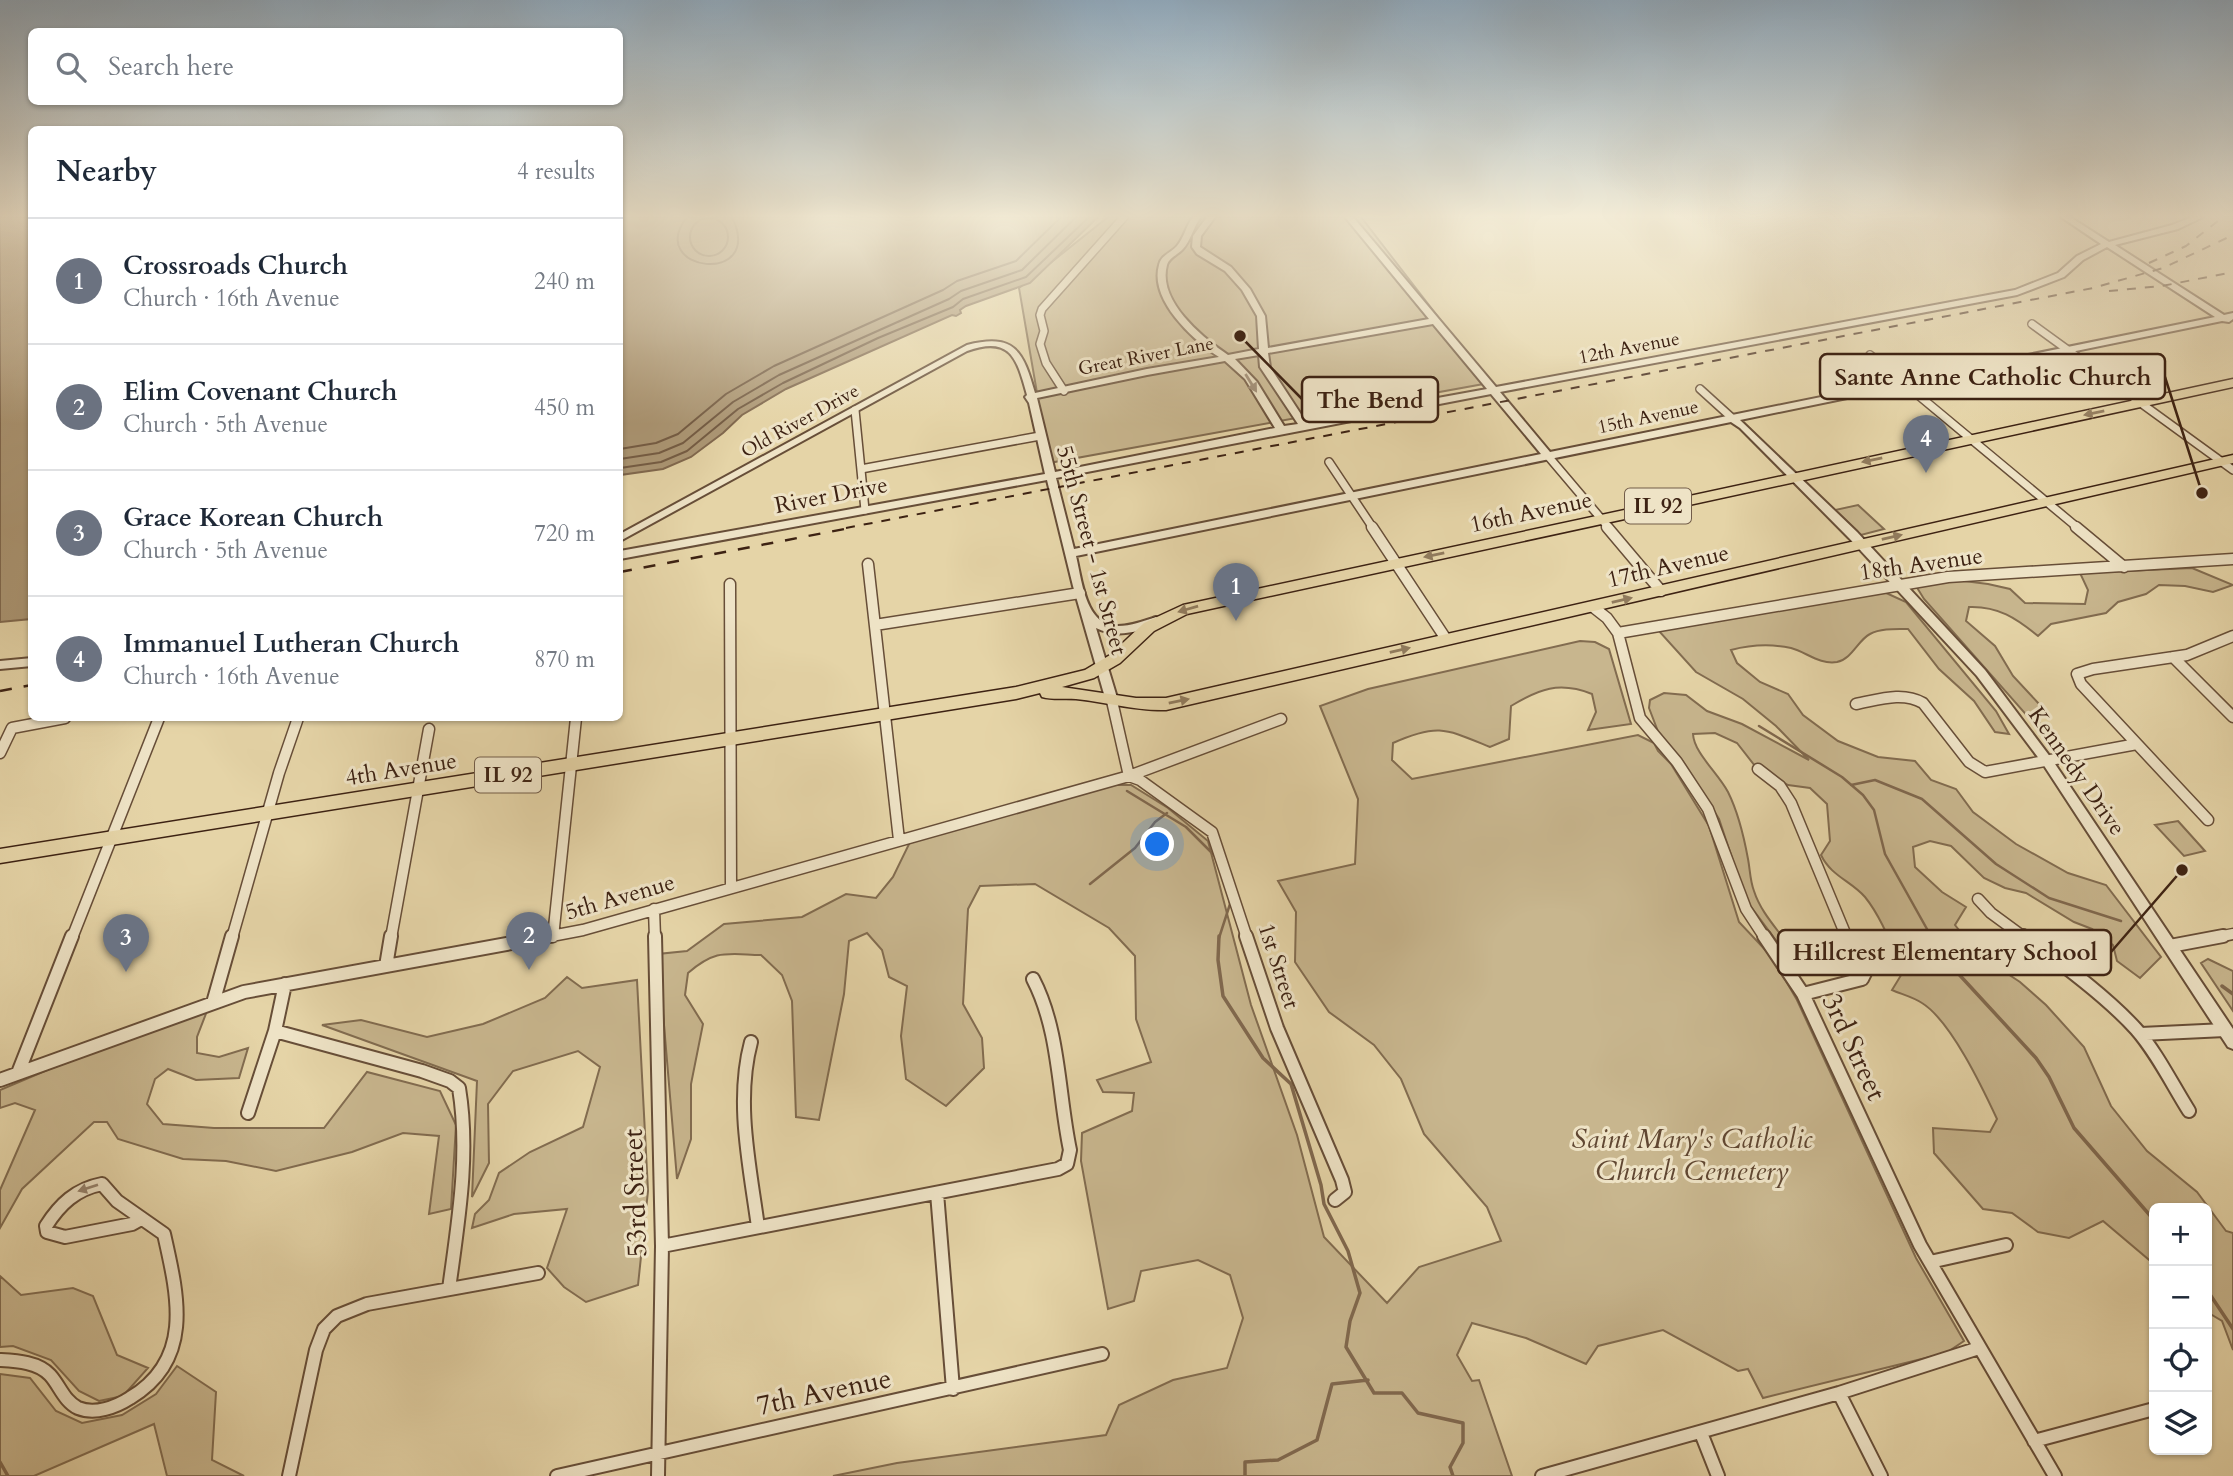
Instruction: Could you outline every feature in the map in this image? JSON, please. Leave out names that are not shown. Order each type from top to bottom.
[{"type":"main road","name":"16th Avenue","points":[[1101,668],[1160,620],[1210,603],[2233,383]]},
{"type":"main road","name":"17th Avenue","points":[[1112,701],[1134,706],[1166,704],[2047,502],[2229,464]]},
{"type":"main road","name":"4th Avenue","points":[[0,856],[1016,693],[1076,679],[1101,668]]},
{"type":"main road","name":"4th Avenue","points":[[1016,693],[1075,693],[1112,701]]},
{"type":"street","points":[[1063,286],[1040,315],[1044,331],[1041,344],[1043,354],[1049,369],[1064,391]]},
{"type":"street","points":[[1164,286],[1172,306],[1194,332],[1245,373],[1281,430]]},
{"type":"street","points":[[1243,286],[1261,316],[1265,367],[1304,426]]},
{"type":"street","points":[[1406,286],[1661,591]]},
{"type":"street","name":"12th Avenue","points":[[1051,475],[2017,292],[2033,286]]},
{"type":"street","points":[[2175,286],[2231,321]]},
{"type":"street","name":"Great River Lane","points":[[1030,397],[1435,321]]},
{"type":"street","name":"15th Avenue","points":[[1071,553],[2068,350],[2231,321]]},
{"type":"street","points":[[2032,324],[2229,464]]},
{"type":"street","name":"Old River Drive","points":[[623,536],[964,349],[982,344],[999,345]]},
{"type":"street","name":"55th Street - 1st Street","points":[[999,345],[1018,356],[1080,593],[1112,701],[1129,776]]},
{"type":"street","points":[[1870,355],[2124,567]]},
{"type":"street","name":"Kennedy Drive","points":[[1700,388],[1792,478],[1846,536],[1860,545],[1901,585],[1981,673],[2047,761],[2233,1042]]},
{"type":"street","points":[[855,410],[865,510]]},
{"type":"street","points":[[861,469],[1041,436]]},
{"type":"street","points":[[1329,462],[1446,639]]},
{"type":"street","name":"River Drive","points":[[623,554],[1051,475]]},
{"type":"street","name":"18th Avenue","points":[[1618,634],[1901,585],[1992,573],[2229,563]]},
{"type":"street","points":[[868,564],[899,840]]},
{"type":"street","points":[[730,584],[731,887]]},
{"type":"street","points":[[874,625],[1080,593]]},
{"type":"street","name":"3rd Street","points":[[1593,607],[1607,618],[1618,634],[1640,718],[1677,762],[1708,809],[1746,909],[1803,994],[1930,1262],[2055,1476]]},
{"type":"street","points":[[1085,611],[1096,625],[1111,631],[1134,629],[1160,620]]},
{"type":"street","points":[[2208,820],[2081,684],[2077,674],[2093,668],[2198,651],[2233,636]]},
{"type":"street","points":[[2222,641],[2233,648]]},
{"type":"street","points":[[2173,657],[2233,716]]},
{"type":"street","points":[[0,665],[28,662]]},
{"type":"street","points":[[1856,704],[1905,696],[1915,697],[1969,762],[1980,770],[1990,771],[2137,744]]},
{"type":"street","points":[[1129,776],[1281,719]]},
{"type":"street","points":[[0,753],[12,728],[49,721]]},
{"type":"street","points":[[18,1073],[158,721]]},
{"type":"street","points":[[213,1003],[297,721]]},
{"type":"street","points":[[554,937],[576,721]]},
{"type":"street","points":[[386,966],[429,729]]},
{"type":"street","points":[[1758,769],[1780,786],[1791,803],[1836,915],[1865,973],[1862,979],[1856,982],[1803,994]]},
{"type":"street","name":"5th Avenue","points":[[0,1080],[244,992],[554,937],[1129,776]]},
{"type":"street","name":"1st Street","points":[[1129,776],[1140,780],[1212,832],[1277,1028],[1342,1180],[1345,1192],[1335,1200]]},
{"type":"street","points":[[1978,899],[1991,912],[2070,971],[2141,1034],[2189,1111]]},
{"type":"street","name":"53rd Street","points":[[654,909],[662,1246],[658,1476]]},
{"type":"street","points":[[2170,946],[2233,934]]},
{"type":"street","points":[[662,1246],[937,1193],[1067,1164],[1070,1150],[1046,1015],[1041,991],[1033,979]]},
{"type":"street","points":[[248,1113],[275,1031],[285,984]]},
{"type":"street","points":[[2141,1034],[2225,1030]]},
{"type":"street","points":[[275,1031],[422,1071],[450,1081],[458,1088],[463,1116],[463,1147],[456,1242],[449,1289]]},
{"type":"street","points":[[751,1042],[746,1054],[745,1093],[758,1227]]},
{"type":"street","points":[[0,1360],[41,1367],[50,1375],[61,1393],[77,1407],[88,1409],[115,1406],[146,1389],[167,1362],[179,1330],[176,1296],[164,1234],[115,1200],[102,1184],[84,1188],[72,1195],[46,1226],[47,1232],[65,1237],[132,1224],[141,1219]]},
{"type":"street","points":[[937,1193],[953,1389]]},
{"type":"street","points":[[1930,1262],[2006,1245]]},
{"type":"street","points":[[289,1476],[316,1350],[324,1329],[331,1321],[346,1311],[367,1304],[538,1273]]},
{"type":"street","points":[[1542,1476],[1839,1393],[1979,1348]]},
{"type":"street","name":"7th Avenue","points":[[557,1476],[1102,1354]]},
{"type":"street","points":[[1839,1393],[1881,1476]]},
{"type":"street","points":[[2035,1441],[2149,1410]]},
{"type":"street","points":[[1701,1433],[1718,1476]]},
{"type":"green space","points":[[1022,286],[1414,286],[1489,383],[1049,463],[1019,288]]},
{"type":"green space","points":[[1858,505],[1884,529],[1861,535],[1835,510]]},
{"type":"green space","points":[[2192,568],[2233,585],[2213,592],[2185,586],[2159,585],[2146,594],[2118,602],[2106,613],[2051,624],[2038,636],[2006,614],[1969,607],[1966,621],[1995,646],[2013,676],[2040,705],[2035,715],[2052,744],[1924,599],[1916,586],[1948,579],[2010,589],[2025,603],[2085,604],[2088,590],[2080,573]]},
{"type":"green space","points":[[1884,592],[1906,602],[1996,711],[2009,734],[1995,732],[1974,701],[1939,669],[1908,629],[1874,632],[1862,640],[1847,657],[1837,662],[1825,662],[1784,647],[1761,646],[1731,650],[1737,663],[1760,682],[1788,694],[1803,715],[1838,741],[1878,757],[1915,761],[1931,780],[1956,789],[1973,812],[2016,844],[2068,873],[2106,885],[2161,957],[2140,978],[2117,961],[2113,945],[2092,929],[2074,922],[2026,893],[2005,888],[1984,878],[1951,846],[1930,841],[1913,847],[1915,867],[1942,892],[1966,907],[1955,925],[1979,955],[2020,982],[2046,1005],[2084,1047],[2111,1106],[2147,1151],[2197,1192],[2205,1203],[2149,1203],[2149,1260],[2103,1221],[2069,1238],[2038,1232],[2012,1213],[1983,1209],[1934,1153],[1933,1128],[1990,1132],[1997,1119],[1965,1056],[1944,1024],[1922,1003],[1892,990],[1903,972],[1882,923],[1860,891],[1830,868],[1821,855],[1830,841],[1827,804],[1810,788],[1788,785],[1755,766],[1737,743],[1715,733],[1693,734],[1697,748],[1732,800],[1743,833],[1754,891],[1763,910],[1799,963],[1794,965],[1746,900],[1719,819],[1682,760],[1659,734],[1649,708],[1650,700],[1664,693],[1686,695],[1707,711],[1742,724],[1809,760],[1776,726],[1743,699],[1696,672],[1658,630]]},
{"type":"green space","name":"Saint Mary's Catholic Church Cemetery","points":[[1580,641],[1595,642],[1609,649],[1631,724],[1588,730],[1596,712],[1592,694],[1569,688],[1550,689],[1540,691],[1511,706],[1509,739],[1490,747],[1463,736],[1432,731],[1393,743],[1392,760],[1412,779],[1638,735],[1654,743],[1671,764],[1709,826],[1739,922],[1772,957],[1797,1000],[1916,1258],[1964,1341],[1946,1353],[1763,1398],[1748,1369],[1738,1371],[1663,1330],[1598,1346],[1586,1364],[1526,1338],[1472,1323],[1457,1355],[1472,1381],[1479,1380],[1512,1476],[833,1476],[897,1463],[1106,1435],[1119,1405],[1173,1380],[1227,1368],[1243,1318],[1230,1275],[1198,1260],[1141,1271],[1134,1301],[1108,1309],[1081,1161],[1082,1133],[1132,1111],[1134,1093],[1103,1092],[1097,1080],[1151,1062],[1136,1019],[1135,956],[1109,928],[1035,884],[980,886],[968,909],[963,1004],[982,1038],[984,1068],[946,1106],[906,1079],[901,1036],[907,986],[889,977],[882,950],[867,933],[849,941],[844,994],[819,1120],[796,1117],[792,1001],[782,975],[761,955],[714,956],[688,973],[685,995],[703,1024],[691,1084],[691,1139],[677,1179],[658,954],[687,951],[724,924],[802,917],[846,894],[876,898],[893,877],[910,842],[1107,785],[1131,785],[1168,808],[1208,841],[1251,1005],[1297,1135],[1324,1237],[1387,1303],[1419,1267],[1501,1241],[1487,1207],[1424,1134],[1401,1079],[1374,1045],[1329,1012],[1295,962],[1296,912],[1278,881],[1355,864],[1358,799],[1320,706],[1368,689]]},
{"type":"green space","points":[[2178,821],[2205,851],[2184,856],[2155,825]]},
{"type":"green space","points":[[2208,959],[2233,971],[2233,1011],[2201,963]]},
{"type":"green space","points":[[567,977],[582,988],[637,980],[648,1191],[638,1285],[586,1302],[564,1287],[547,1268],[567,1209],[514,1214],[472,1228],[475,1214],[489,1200],[499,1173],[530,1152],[583,1127],[600,1067],[578,1051],[513,1071],[488,1104],[489,1163],[472,1197],[477,1081],[322,1025],[361,1020],[427,1037],[483,1024],[545,998]]},
{"type":"green space","points":[[207,1011],[197,1037],[197,1053],[219,1057],[248,1048],[239,1078],[196,1080],[168,1069],[155,1079],[147,1104],[163,1124],[214,1128],[324,1128],[367,1072],[440,1091],[456,1125],[451,1209],[429,1214],[439,1136],[403,1133],[352,1152],[276,1171],[226,1161],[183,1159],[118,1139],[107,1122],[94,1122],[22,1189],[0,1228],[0,1190],[35,1110],[15,1103],[0,1108],[0,1090]]},
{"type":"green space","points":[[2212,1212],[2226,1231],[2233,1233],[2233,1350],[2222,1321],[2212,1315]]},
{"type":"green space","points":[[0,1276],[21,1295],[73,1288],[93,1296],[117,1355],[148,1368],[123,1396],[99,1401],[79,1391],[51,1360],[13,1346],[0,1347]]},
{"type":"green space","points":[[177,1366],[216,1392],[212,1460],[244,1476],[167,1476],[154,1424],[34,1476],[0,1476],[0,1374],[30,1378],[56,1411],[82,1423],[122,1415],[156,1394]]},
{"type":"water","points":[[0,286],[28,286],[28,619],[0,622]]},
{"type":"water","points":[[623,286],[1022,286],[966,306],[956,316],[952,315],[786,389],[742,415],[691,457],[663,469],[623,475]]},
{"type":"waterway","points":[[1759,726],[1851,785]]},
{"type":"waterway","points":[[1851,785],[1875,780],[1922,799],[1996,864],[2049,898],[2121,921]]},
{"type":"waterway","points":[[1851,785],[1874,810],[1885,854],[1932,938]]},
{"type":"waterway","points":[[1127,791],[1165,814]]},
{"type":"waterway","points":[[1090,884],[1135,848],[1155,822],[1165,814]]},
{"type":"waterway","points":[[1165,814],[1186,827],[1215,856]]},
{"type":"waterway","points":[[1219,938],[1230,904],[1229,898]]},
{"type":"waterway","points":[[1219,936],[1218,960],[1223,996],[1263,1058],[1291,1084],[1321,1185],[1324,1204],[1348,1251],[1360,1293],[1350,1321],[1346,1347],[1366,1380]]},
{"type":"waterway","points":[[1931,936],[1943,957],[2036,1058],[2049,1077],[2074,1128],[2149,1214]]},
{"type":"waterway","points":[[2222,986],[2233,994]]},
{"type":"waterway","points":[[2212,1298],[2233,1329]]},
{"type":"waterway","points":[[1245,1476],[1245,1462],[1278,1460],[1317,1440],[1332,1384],[1366,1380]]},
{"type":"waterway","points":[[1366,1380],[1374,1393],[1402,1393],[1418,1413],[1463,1423],[1463,1443],[1450,1467],[1453,1476]]},
{"type":"waterway","points":[[0,1462],[8,1476]]},
{"type":"railway","points":[[846,528],[2100,286]]},
{"type":"railway","points":[[2109,291],[2163,286]]},
{"type":"railway","points":[[623,571],[855,527]]},
{"type":"railway","points":[[0,691],[28,686]]},
{"type":"place","name":"The Bend","points":[[1240,336]]},
{"type":"place","name":"Immanuel Lutheran Church","points":[[1926,473]]},
{"type":"place","name":"Sante Anne Catholic Church","points":[[2202,493]]},
{"type":"place","name":"Crossroads Church","points":[[1236,621]]},
{"type":"place","name":"Hillcrest Elementary School","points":[[2182,870]]},
{"type":"place","name":"Elim Covenant Church","points":[[529,970]]},
{"type":"place","name":"Grace Korean Church","points":[[126,972]]}]
